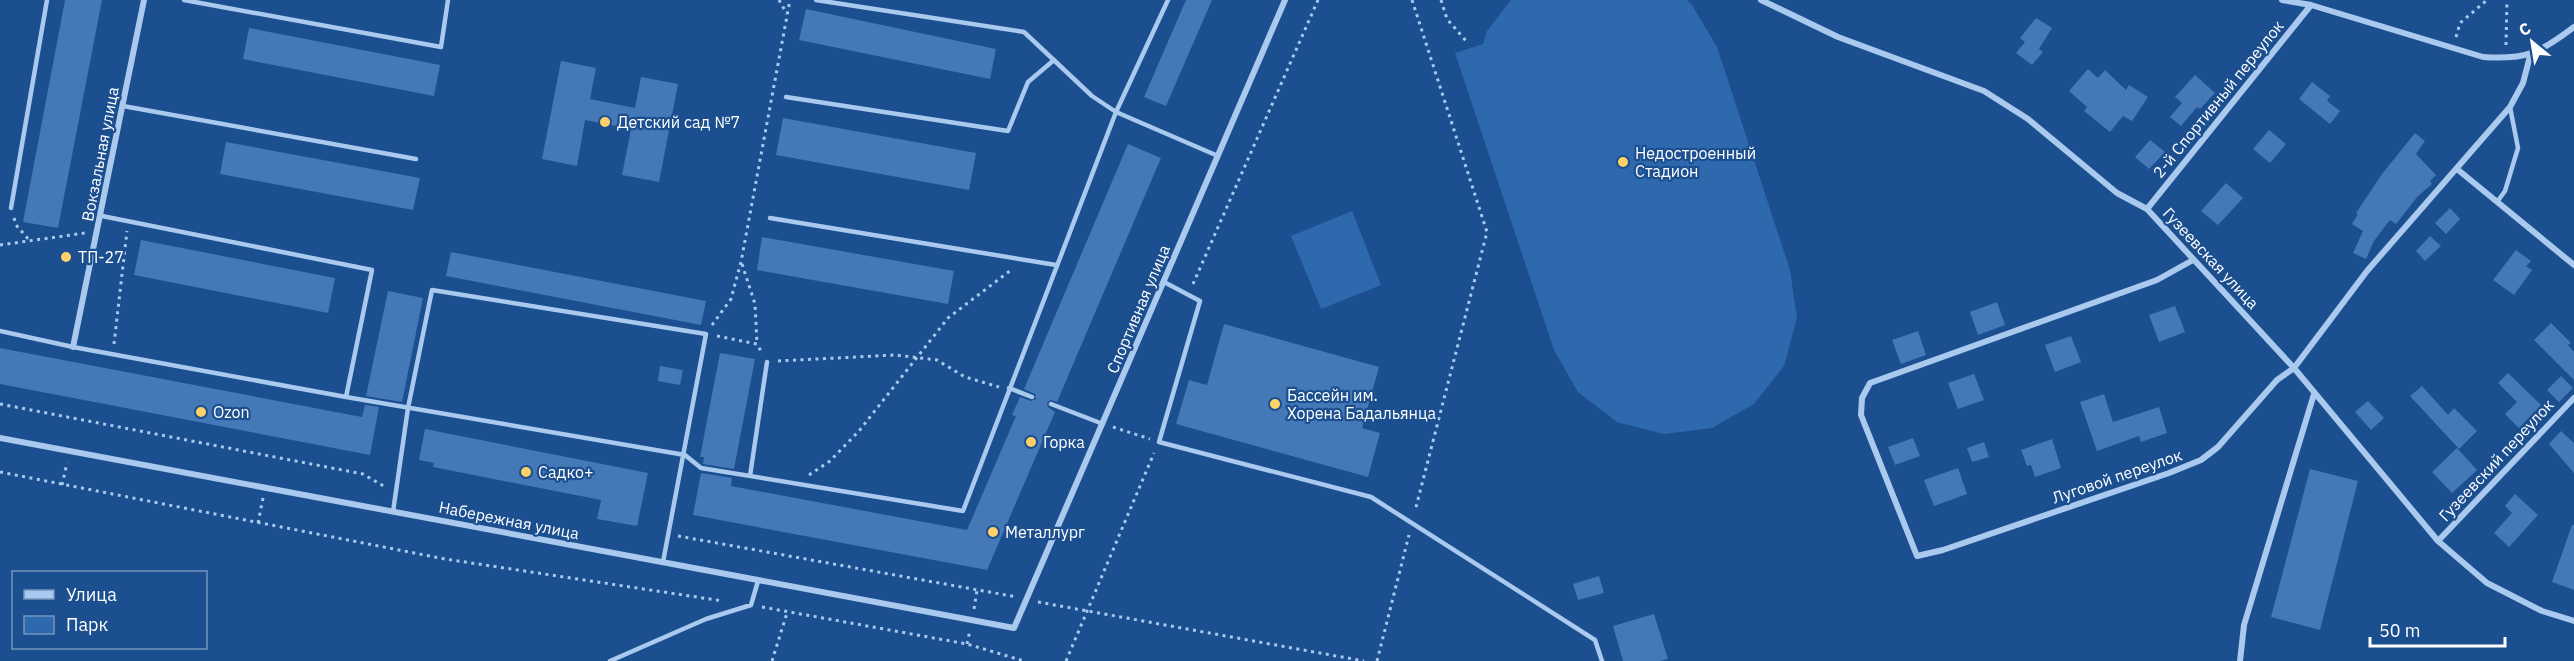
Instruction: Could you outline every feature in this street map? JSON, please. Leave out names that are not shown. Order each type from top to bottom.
[{"type":"street","name":"Вокзальная улица","points":[[73,347],[99,231],[144,0]]},
{"type":"street","name":"Спортивная улица","points":[[1014,628],[1285,0]]},
{"type":"street","name":"Гузеевская улица","points":[[1761,0],[1838,37],[1984,91],[2028,119],[2117,193],[2147,209],[2294,368],[2438,541],[2487,583],[2542,611],[2574,621]]},
{"type":"street","points":[[2282,0],[2311,5],[2483,57],[2506,59],[2529,56],[2574,27]]},
{"type":"street","name":"2-й Спортивный переулок","points":[[2147,209],[2311,5]]},
{"type":"street","name":"Луговой переулок","points":[[2193,260],[2157,280],[1870,383],[1862,398],[1861,415],[1917,556],[1943,550],[2201,460],[2218,447],[2277,380],[2294,368],[2367,270],[2510,107],[2523,83],[2529,56]]},
{"type":"street","points":[[2457,169],[2574,265]]},
{"type":"street","points":[[2240,661],[2244,625],[2314,394]]},
{"type":"street","name":"Гузеевский переулок","points":[[2438,541],[2574,398]]},
{"type":"street","name":"Набережная улица","points":[[0,438],[1014,628]]},
{"type":"lane","points":[[11,208],[47,0]]},
{"type":"lane","points":[[184,0],[441,47],[448,0]]},
{"type":"lane","points":[[816,0],[1024,32],[1092,96],[1116,112],[1218,156]]},
{"type":"lane","points":[[0,331],[113,355],[685,455],[701,468],[963,511],[1116,112],[1168,0]]},
{"type":"lane","points":[[786,98],[1008,131],[1028,82],[1054,60]]},
{"type":"lane","points":[[123,106],[416,159]]},
{"type":"lane","points":[[2497,202],[2505,191],[2518,148],[2510,107]]},
{"type":"lane","points":[[102,216],[372,270],[346,397]]},
{"type":"lane","points":[[770,218],[1056,265]]},
{"type":"lane","points":[[1164,282],[1200,301],[1159,442],[1371,497],[1595,640],[1602,661]]},
{"type":"lane","points":[[393,512],[408,408],[432,290],[706,334],[663,562]]},
{"type":"lane","points":[[750,476],[767,362]]},
{"type":"lane","points":[[1010,388],[1032,397]]},
{"type":"lane","points":[[1052,404],[1103,424]]},
{"type":"lane","points":[[610,661],[706,619],[751,605],[759,581]]},
{"type":"path","points":[[779,0],[788,14]]},
{"type":"path","points":[[757,344],[706,334],[731,298],[741,262],[790,0]]},
{"type":"path","points":[[1188,295],[1318,0]]},
{"type":"path","points":[[1377,661],[1487,232],[1412,0]]},
{"type":"path","points":[[1441,0],[1447,19],[1467,42]]},
{"type":"path","points":[[2452,48],[2460,23],[2487,0]]},
{"type":"path","points":[[2506,59],[2507,0]]},
{"type":"path","points":[[11,208],[16,225],[30,241]]},
{"type":"path","points":[[113,355],[128,222]]},
{"type":"path","points":[[0,245],[99,231]]},
{"type":"path","points":[[796,484],[830,460],[859,431],[948,318],[1025,260]]},
{"type":"path","points":[[741,262],[755,303],[757,344],[767,362],[865,355],[937,360],[965,377],[987,385],[1010,388]]},
{"type":"path","points":[[0,404],[363,474],[396,493]]},
{"type":"path","points":[[1066,661],[1159,442],[1103,424]]},
{"type":"path","points":[[62,484],[70,451]]},
{"type":"path","points":[[0,472],[445,559],[727,601]]},
{"type":"path","points":[[258,523],[265,488]]},
{"type":"path","points":[[669,534],[1004,593],[1027,600],[1364,661]]},
{"type":"path","points":[[751,605],[967,644],[1024,661]]},
{"type":"path","points":[[772,661],[786,613]]},
{"type":"green space","name":"Недостроенный Стадион","points":[[1511,0],[1687,0],[1717,47],[1790,270],[1797,318],[1784,366],[1754,404],[1712,428],[1664,434],[1617,422],[1578,392],[1554,350],[1455,53],[1483,44],[1487,31]]},
{"type":"green space","points":[[1352,211],[1381,285],[1321,309],[1291,236]]},
{"type":"building","points":[[65,0],[102,0],[58,228],[23,222]]},
{"type":"building","points":[[1186,0],[1212,0],[1166,106],[1144,97]]},
{"type":"building","points":[[806,9],[996,49],[990,79],[799,40]]},
{"type":"building","points":[[2036,18],[2052,28],[2039,49],[2043,52],[2032,65],[2016,53],[2025,42],[2020,38]]},
{"type":"building","points":[[249,28],[440,65],[434,96],[243,59]]},
{"type":"building","points":[[561,61],[596,68],[590,99],[635,108],[641,77],[678,84],[659,182],[622,175],[631,129],[585,120],[577,166],[542,159]]},
{"type":"building","points":[[2088,69],[2098,78],[2105,70],[2126,90],[2129,85],[2148,97],[2132,121],[2123,116],[2110,132],[2084,111],[2087,107],[2069,91]]},
{"type":"building","points":[[2195,75],[2215,93],[2200,109],[2197,107],[2181,126],[2170,117],[2182,103],[2175,97]]},
{"type":"building","points":[[2312,82],[2330,96],[2327,101],[2340,111],[2330,124],[2299,99]]},
{"type":"building","points":[[783,118],[976,153],[969,190],[776,155]]},
{"type":"building","points":[[2269,130],[2286,144],[2270,163],[2253,149]]},
{"type":"building","points":[[2415,133],[2425,141],[2416,154],[2436,175],[2430,181],[2432,184],[2418,196],[2396,224],[2390,220],[2374,241],[2366,259],[2353,253],[2363,231],[2352,224],[2358,214],[2356,213],[2382,174]]},
{"type":"building","points":[[2150,140],[2165,152],[2149,169],[2135,157]]},
{"type":"building","points":[[226,142],[420,178],[413,210],[220,174]]},
{"type":"building","points":[[1128,144],[1161,158],[1057,402],[1051,400],[1047,402],[1048,407],[1055,412],[987,570],[693,515],[701,473],[732,478],[731,486],[967,530],[1016,416],[1012,415],[1020,397],[1031,401],[1036,399],[1035,394],[1024,389]]},
{"type":"building","points":[[2226,183],[2243,198],[2218,225],[2201,211]]},
{"type":"building","points":[[2450,208],[2460,219],[2446,234],[2435,223]]},
{"type":"building","points":[[2430,236],[2441,246],[2425,261],[2416,251]]},
{"type":"building","points":[[762,237],[954,271],[948,304],[757,270]]},
{"type":"building","points":[[141,240],[335,278],[328,313],[134,275]]},
{"type":"building","points":[[2516,250],[2531,261],[2526,266],[2532,270],[2514,295],[2493,280]]},
{"type":"building","points":[[451,252],[706,301],[701,325],[446,276]]},
{"type":"building","points":[[388,291],[423,298],[402,402],[366,396]]},
{"type":"building","points":[[1997,302],[2005,325],[1978,335],[1970,312]]},
{"type":"building","points":[[2175,306],[2185,332],[2159,342],[2149,315]]},
{"type":"building","points":[[2551,323],[2571,343],[2568,345],[2574,352],[2574,380],[2534,340]]},
{"type":"building","name":"Бассейн им. Хорена Бадальянца","points":[[1224,324],[1379,367],[1362,428],[1380,433],[1368,477],[1176,424],[1189,380],[1207,385]]},
{"type":"building","points":[[1918,331],[1926,355],[1901,364],[1892,340]]},
{"type":"building","points":[[2071,336],[2081,362],[2055,372],[2045,345]]},
{"type":"building","points":[[0,348],[362,417],[365,405],[379,407],[370,455],[0,384]]},
{"type":"building","points":[[720,353],[755,359],[734,469],[703,464],[704,457],[700,457]]},
{"type":"building","points":[[660,366],[683,370],[680,385],[658,381]]},
{"type":"building","points":[[2508,373],[2541,405],[2519,428],[2505,414],[2517,402],[2498,383]]},
{"type":"building","points":[[1974,374],[1984,400],[1958,409],[1948,383]]},
{"type":"building","points":[[2561,376],[2573,388],[2559,402],[2547,390]]},
{"type":"building","points":[[2422,386],[2448,415],[2454,408],[2477,431],[2459,449],[2410,396]]},
{"type":"building","points":[[2104,394],[2113,422],[2159,407],[2167,433],[2141,442],[2139,436],[2097,451],[2080,402]]},
{"type":"building","points":[[2368,401],[2384,418],[2371,430],[2355,412]]},
{"type":"building","points":[[425,429],[648,473],[637,526],[597,519],[601,500],[433,467],[434,463],[419,460]]},
{"type":"building","points":[[2561,431],[2574,443],[2574,473],[2549,444]]},
{"type":"building","points":[[1913,438],[1920,456],[1895,465],[1888,447]]},
{"type":"building","points":[[2052,439],[2061,468],[2035,477],[2031,465],[2027,466],[2021,450]]},
{"type":"building","points":[[1984,442],[1989,457],[1972,462],[1967,448]]},
{"type":"building","points":[[2457,448],[2477,470],[2452,493],[2432,472]]},
{"type":"building","points":[[1958,468],[1967,494],[1934,506],[1924,480]]},
{"type":"building","points":[[2310,469],[2358,481],[2320,630],[2271,617]]},
{"type":"building","points":[[2515,494],[2538,515],[2509,547],[2494,533],[2512,513],[2505,506]]},
{"type":"building","points":[[2572,525],[2574,525],[2574,590],[2552,582]]},
{"type":"building","points":[[1599,576],[1604,593],[1578,600],[1573,584]]},
{"type":"building","points":[[1654,614],[1668,659],[1623,661],[1613,626]]},
{"type":"place","name":"Детский сад №7","points":[[605,122]]},
{"type":"place","name":"Недостроенный Стадион","points":[[1623,162]]},
{"type":"place","name":"ТП-27","points":[[66,257]]},
{"type":"place","name":"Бассейн им. Хорена Бадальянца","points":[[1275,404]]},
{"type":"place","name":"Ozon","points":[[201,412]]},
{"type":"place","name":"Горка","points":[[1031,442]]},
{"type":"place","name":"Садко+","points":[[526,472]]},
{"type":"place","name":"Металлург","points":[[993,532]]}]
